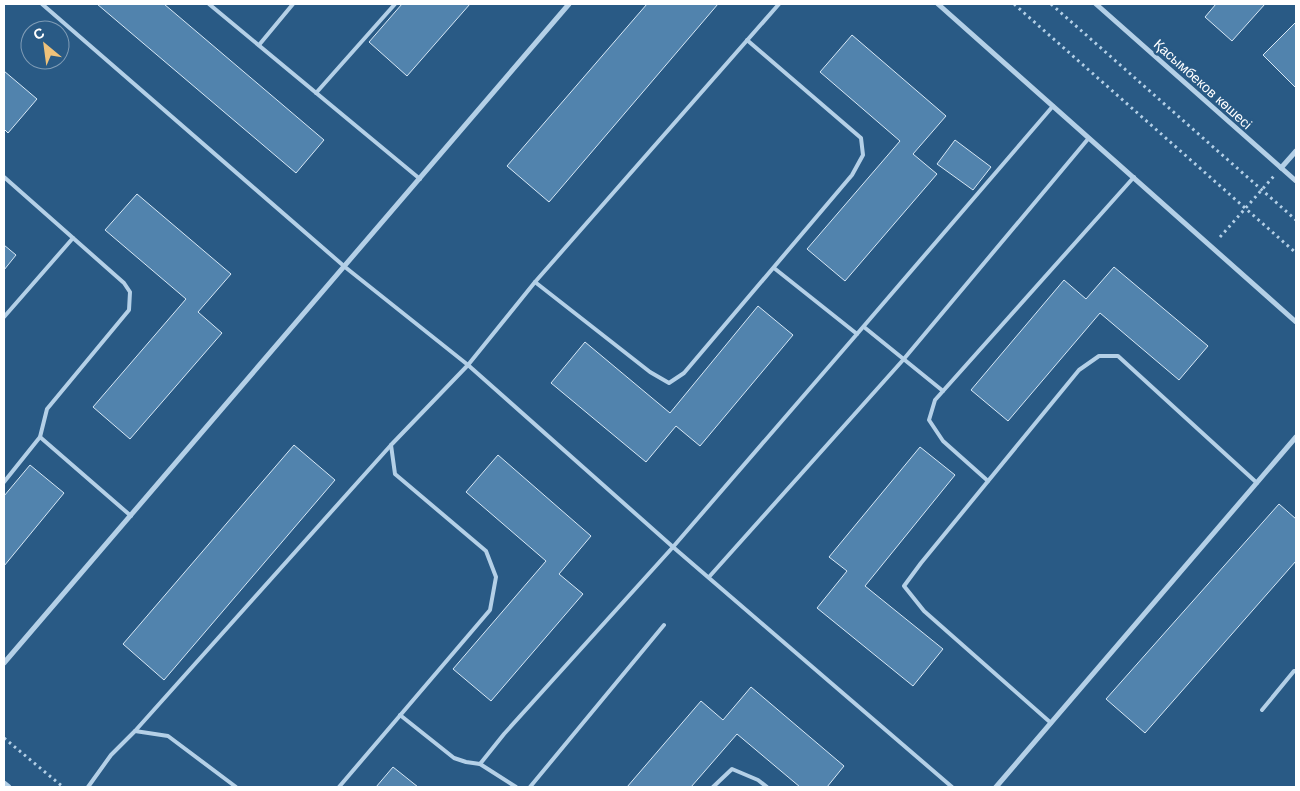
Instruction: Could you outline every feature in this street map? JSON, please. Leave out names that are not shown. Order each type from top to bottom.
[{"type":"street","points":[[4,663],[570,4]]},
{"type":"street","points":[[938,4],[1296,322]]},
{"type":"street","name":"Қасымбеков көшесі","points":[[1096,4],[1296,182]]},
{"type":"street","points":[[1281,168],[1296,151]]},
{"type":"street","points":[[996,787],[1296,437]]},
{"type":"street","points":[[4,783],[9,787]]},
{"type":"lane","points":[[42,4],[345,267],[468,365],[673,547],[952,787]]},
{"type":"lane","points":[[209,4],[420,179]]},
{"type":"lane","points":[[259,45],[293,4]]},
{"type":"lane","points":[[316,93],[395,4]]},
{"type":"lane","points":[[88,787],[111,755],[135,731],[391,446],[468,365],[535,282],[779,4]]},
{"type":"lane","points":[[535,282],[650,372],[669,383],[684,373],[852,175],[863,155],[861,138],[747,40]]},
{"type":"lane","points":[[480,764],[504,734],[673,547],[1054,106]]},
{"type":"lane","points":[[708,577],[903,360],[1088,139]]},
{"type":"lane","points":[[4,177],[124,283],[130,292],[129,310],[47,408],[40,437],[4,482]]},
{"type":"lane","points":[[988,481],[943,441],[929,420],[935,400],[1134,177]]},
{"type":"lane","points":[[4,317],[72,238]]},
{"type":"lane","points":[[774,268],[857,334]]},
{"type":"lane","points":[[864,327],[943,391]]},
{"type":"lane","points":[[1051,723],[924,610],[904,586],[920,563],[1079,370],[1099,356],[1118,356],[1257,483]]},
{"type":"lane","points":[[40,437],[131,516]]},
{"type":"lane","points":[[339,787],[490,610],[496,577],[486,550],[395,474],[391,446]]},
{"type":"lane","points":[[530,787],[664,625]]},
{"type":"lane","points":[[1262,710],[1294,671],[1296,671]]},
{"type":"lane","points":[[400,715],[454,758],[480,764],[516,787]]},
{"type":"lane","points":[[135,731],[168,736],[236,787]]},
{"type":"lane","points":[[713,787],[732,769],[758,780],[767,787]]},
{"type":"path","points":[[1014,4],[1247,208],[1296,254]]},
{"type":"path","points":[[1051,4],[1261,192],[1296,220]]},
{"type":"path","points":[[1212,246],[1261,192]]},
{"type":"path","points":[[4,738],[63,787]]},
{"type":"building","points":[[97,4],[164,4],[324,140],[296,173]]},
{"type":"building","points":[[402,4],[470,4],[407,76],[369,42]]},
{"type":"building","points":[[647,4],[718,4],[549,202],[507,166]]},
{"type":"building","points":[[1216,4],[1265,4],[1232,41],[1205,17]]},
{"type":"building","points":[[1296,22],[1296,88],[1263,55]]},
{"type":"building","points":[[852,35],[946,116],[913,154],[937,174],[845,281],[807,249],[900,141],[820,72]]},
{"type":"building","points":[[4,71],[37,99],[8,133],[4,129]]},
{"type":"building","points":[[955,140],[991,167],[973,190],[937,164]]},
{"type":"building","points":[[137,194],[231,274],[198,312],[222,333],[130,439],[93,407],[186,299],[105,230]]},
{"type":"building","points":[[4,245],[16,255],[4,270]]},
{"type":"building","points":[[1114,267],[1208,346],[1179,380],[1100,313],[1008,421],[971,390],[1064,280],[1086,299]]},
{"type":"building","points":[[758,306],[793,335],[700,446],[676,426],[646,462],[551,383],[585,342],[670,413]]},
{"type":"building","points":[[294,445],[335,480],[164,680],[123,644]]},
{"type":"building","points":[[920,447],[955,475],[865,586],[943,649],[913,686],[817,608],[847,571],[829,557]]},
{"type":"building","points":[[498,455],[591,536],[559,574],[583,594],[491,701],[453,669],[546,561],[466,492]]},
{"type":"building","points":[[30,465],[64,493],[4,566],[4,496]]},
{"type":"building","points":[[1279,504],[1296,519],[1296,561],[1145,733],[1106,699]]},
{"type":"building","points":[[751,687],[844,766],[827,787],[800,787],[737,734],[691,787],[627,787],[701,701],[723,720]]},
{"type":"building","points":[[393,767],[418,787],[376,787]]}]
